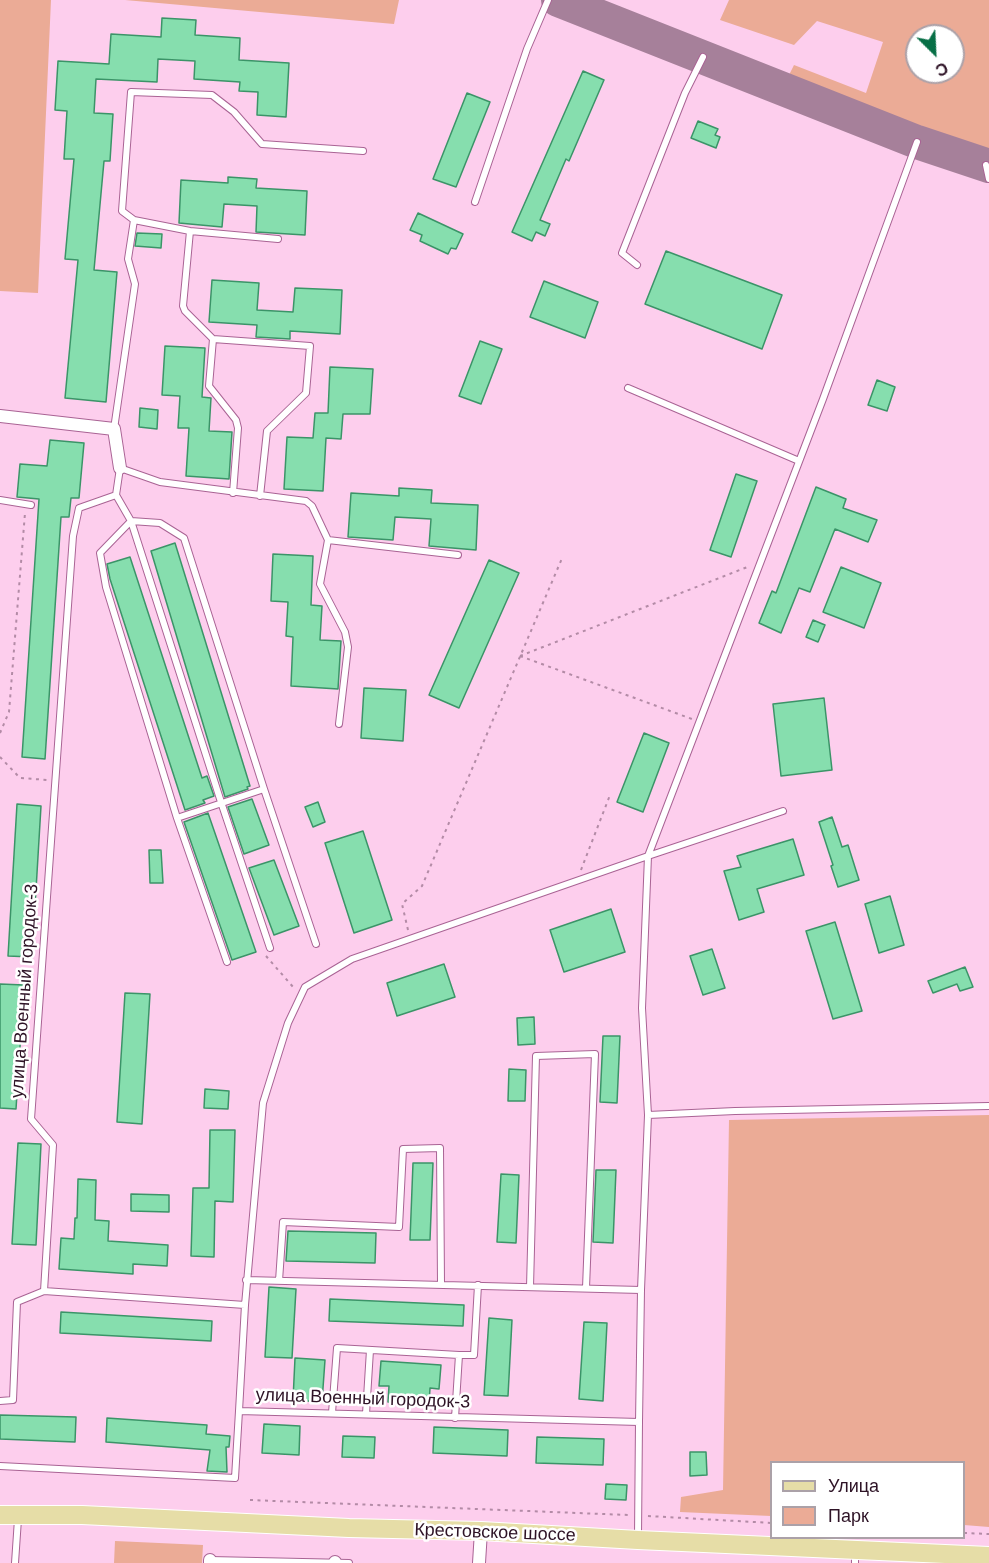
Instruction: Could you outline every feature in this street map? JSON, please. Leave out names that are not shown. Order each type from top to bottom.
[{"type":"main road","name":"Крестовское шоссе","points":[[0,1515],[82,1515],[349,1528],[481,1531],[855,1556],[989,1556]]},
{"type":"street","points":[[0,416],[114,429],[120,468]]},
{"type":"street","points":[[479,1563],[481,1531]]},
{"type":"lane","points":[[475,202],[527,49],[548,0]]},
{"type":"lane","points":[[637,265],[622,253],[685,93],[703,57]]},
{"type":"lane","points":[[278,239],[190,231],[134,220],[122,211],[131,93],[212,95],[234,112],[261,144],[363,151]]},
{"type":"lane","points":[[638,1540],[641,1290],[648,1115],[642,1008],[648,856],[799,461],[917,142]]},
{"type":"lane","points":[[986,165],[989,179]]},
{"type":"lane","points":[[114,429],[135,284],[129,259],[134,220]]},
{"type":"lane","points":[[190,231],[183,306],[185,311],[213,339],[310,346],[306,393],[267,430],[260,496]]},
{"type":"lane","points":[[213,339],[209,386],[236,420],[238,428],[233,493]]},
{"type":"lane","points":[[628,388],[799,461]]},
{"type":"lane","points":[[270,948],[130,521],[116,495],[120,468],[160,482],[306,501],[312,506],[328,540],[320,584],[345,632],[348,648],[339,724]]},
{"type":"lane","name":"улица Военный городок-3","points":[[44,1291],[53,1145],[31,1119],[73,536],[79,508],[116,495]]},
{"type":"lane","points":[[0,500],[28,504]]},
{"type":"lane","points":[[130,521],[160,523],[184,538],[316,944]]},
{"type":"lane","points":[[130,521],[100,553],[106,587],[177,818],[227,962]]},
{"type":"lane","points":[[328,540],[458,555]]},
{"type":"lane","points":[[177,818],[264,789]]},
{"type":"lane","points":[[301,996],[305,987],[352,959],[783,811]]},
{"type":"lane","name":"улица Военный городок-3","points":[[301,996],[288,1023],[263,1102],[246,1280],[239,1411],[639,1422]]},
{"type":"lane","points":[[530,1287],[536,1056],[595,1054],[586,1288]]},
{"type":"lane","points":[[648,1115],[989,1106]]},
{"type":"lane","points":[[279,1281],[283,1222],[399,1227],[403,1149],[440,1148],[441,1284]]},
{"type":"lane","points":[[246,1280],[641,1290]]},
{"type":"lane","points":[[332,1413],[337,1348],[474,1355],[478,1285]]},
{"type":"lane","points":[[0,1401],[13,1400],[17,1302],[44,1291],[245,1305]]},
{"type":"lane","points":[[366,1414],[370,1350]]},
{"type":"lane","points":[[455,1418],[459,1355]]},
{"type":"lane","points":[[0,1466],[235,1478],[239,1411]]},
{"type":"lane","points":[[15,1563],[19,1515]]},
{"type":"lane","points":[[210,1561],[349,1563]]},
{"type":"path","points":[[0,733],[9,712],[28,504]]},
{"type":"path","points":[[410,939],[402,904],[422,886],[562,556]]},
{"type":"path","points":[[520,656],[760,562]]},
{"type":"path","points":[[520,656],[699,722]]},
{"type":"path","points":[[0,757],[20,778],[56,780]]},
{"type":"path","points":[[577,881],[610,795]]},
{"type":"path","points":[[266,934],[263,952],[301,996]]},
{"type":"path","points":[[250,1500],[637,1516]]},
{"type":"path","points":[[648,1516],[770,1522]]},
{"type":"path","points":[[965,1533],[989,1534]]},
{"type":"green space","points":[[0,0],[51,0],[38,293],[0,291]]},
{"type":"green space","points":[[125,0],[399,0],[394,24]]},
{"type":"green space","points":[[729,0],[989,0],[989,155],[788,77],[794,65],[866,93],[883,42],[817,21],[794,45],[720,20]]},
{"type":"green space","points":[[989,1115],[989,1527],[965,1525],[965,1461],[770,1461],[770,1516],[680,1512],[681,1497],[723,1490],[729,1120]]},
{"type":"green space","points":[[115,1541],[203,1545],[202,1563],[114,1563]]},
{"type":"building","points":[[162,18],[196,20],[195,35],[240,38],[239,60],[289,63],[286,117],[257,115],[258,92],[239,91],[240,82],[194,79],[195,61],[158,59],[157,82],[96,79],[94,113],[113,114],[110,161],[104,161],[94,270],[117,272],[106,402],[65,398],[78,260],[65,259],[74,159],[64,159],[67,111],[55,110],[58,61],[109,64],[111,34],[161,37]]},
{"type":"building","points":[[583,71],[604,80],[569,161],[566,159],[540,220],[550,224],[545,236],[536,232],[532,241],[512,232]]},
{"type":"building","points":[[467,93],[490,102],[456,187],[433,179]]},
{"type":"building","points":[[698,121],[718,129],[715,135],[720,137],[716,148],[691,138]]},
{"type":"building","points":[[228,177],[257,179],[256,188],[307,191],[305,235],[256,232],[257,206],[224,204],[222,227],[179,223],[181,180],[228,183]]},
{"type":"building","points":[[418,213],[463,234],[456,249],[451,248],[448,254],[420,241],[422,235],[410,230]]},
{"type":"building","points":[[137,233],[162,234],[161,248],[135,246]]},
{"type":"building","points":[[666,251],[782,295],[762,349],[645,304]]},
{"type":"building","points":[[212,280],[259,283],[257,310],[293,312],[295,288],[342,290],[340,334],[290,331],[290,339],[256,337],[257,325],[209,322]]},
{"type":"building","points":[[544,281],[598,302],[585,338],[530,317]]},
{"type":"building","points":[[480,341],[502,349],[481,404],[459,396]]},
{"type":"building","points":[[165,346],[205,348],[202,397],[211,398],[209,431],[232,432],[229,479],[186,476],[189,428],[178,428],[180,396],[162,395]]},
{"type":"building","points":[[330,367],[373,369],[370,414],[343,414],[341,439],[326,438],[323,491],[284,489],[287,437],[313,438],[315,413],[328,413]]},
{"type":"building","points":[[877,380],[895,387],[887,411],[868,405]]},
{"type":"building","points":[[140,408],[158,410],[157,429],[139,427]]},
{"type":"building","points":[[50,440],[84,443],[79,498],[71,498],[69,517],[61,517],[45,759],[22,757],[39,499],[17,497],[20,464],[47,466]]},
{"type":"building","points":[[736,474],[757,481],[731,557],[710,550]]},
{"type":"building","points":[[816,487],[846,499],[843,508],[877,520],[868,542],[835,529],[810,592],[799,588],[781,633],[759,623],[772,591],[776,593]]},
{"type":"building","points":[[399,488],[432,490],[431,503],[478,505],[476,550],[429,546],[431,519],[395,517],[393,540],[348,537],[351,493],[399,496]]},
{"type":"building","points":[[175,543],[250,786],[247,787],[248,789],[225,797],[151,551]]},
{"type":"building","points":[[273,554],[313,556],[311,605],[322,606],[320,640],[341,641],[338,689],[291,686],[293,637],[286,636],[288,602],[271,601]]},
{"type":"building","points":[[130,557],[202,778],[207,776],[214,796],[203,800],[205,803],[185,810],[110,579],[107,564]]},
{"type":"building","points":[[489,560],[519,573],[459,708],[429,695]]},
{"type":"building","points":[[841,567],[881,583],[864,628],[823,612]]},
{"type":"building","points":[[813,620],[825,625],[818,642],[806,637]]},
{"type":"building","points":[[364,688],[406,690],[403,741],[361,738]]},
{"type":"building","points":[[824,698],[832,770],[781,776],[773,704]]},
{"type":"building","points":[[644,733],[669,743],[643,812],[617,802]]},
{"type":"building","points":[[252,799],[269,845],[244,854],[228,807]]},
{"type":"building","points":[[318,802],[325,822],[313,827],[305,807]]},
{"type":"building","points":[[17,804],[41,806],[32,957],[8,956]]},
{"type":"building","points":[[208,813],[256,952],[232,960],[184,822]]},
{"type":"building","points":[[832,817],[842,847],[848,845],[859,880],[838,887],[819,822]]},
{"type":"building","points":[[363,831],[392,920],[354,933],[325,843]]},
{"type":"building","points":[[793,839],[804,875],[757,889],[764,912],[739,920],[724,871],[741,867],[737,856]]},
{"type":"building","points":[[149,850],[161,850],[163,883],[150,883]]},
{"type":"building","points":[[274,860],[299,926],[274,935],[249,868]]},
{"type":"building","points":[[890,896],[904,945],[879,953],[865,904]]},
{"type":"building","points":[[611,909],[625,952],[564,972],[550,930]]},
{"type":"building","points":[[835,922],[862,1011],[833,1019],[806,931]]},
{"type":"building","points":[[712,949],[725,988],[703,995],[690,956]]},
{"type":"building","points":[[444,964],[455,997],[397,1016],[387,983]]},
{"type":"building","points":[[965,967],[973,987],[960,991],[957,984],[933,993],[928,981]]},
{"type":"building","points":[[0,984],[24,985],[16,1109],[0,1108]]},
{"type":"building","points":[[125,993],[150,994],[142,1124],[117,1122]]},
{"type":"building","points":[[534,1017],[535,1044],[518,1045],[517,1018]]},
{"type":"building","points":[[603,1036],[620,1036],[617,1103],[600,1102]]},
{"type":"building","points":[[509,1069],[526,1070],[525,1101],[508,1101]]},
{"type":"building","points":[[205,1089],[229,1091],[228,1109],[204,1108]]},
{"type":"building","points":[[210,1130],[235,1130],[233,1202],[215,1201],[214,1257],[191,1256],[193,1188],[209,1188]]},
{"type":"building","points":[[18,1143],[41,1144],[36,1245],[12,1244]]},
{"type":"building","points":[[413,1163],[433,1163],[430,1240],[410,1240]]},
{"type":"building","points":[[596,1170],[616,1170],[613,1243],[593,1242]]},
{"type":"building","points":[[501,1174],[519,1175],[516,1243],[497,1242]]},
{"type":"building","points":[[78,1179],[96,1180],[95,1220],[109,1221],[108,1241],[168,1245],[167,1266],[133,1264],[133,1274],[59,1269],[61,1238],[74,1239]]},
{"type":"building","points":[[131,1194],[169,1195],[169,1212],[131,1211]]},
{"type":"building","points":[[288,1231],[376,1233],[375,1263],[286,1261]]},
{"type":"building","points":[[269,1287],[296,1289],[292,1358],[265,1357]]},
{"type":"building","points":[[330,1299],[464,1305],[463,1326],[329,1321]]},
{"type":"building","points":[[61,1312],[212,1321],[211,1341],[60,1333]]},
{"type":"building","points":[[489,1318],[512,1320],[508,1396],[484,1395]]},
{"type":"building","points":[[584,1322],[607,1323],[603,1401],[579,1399]]},
{"type":"building","points":[[295,1358],[325,1360],[322,1402],[293,1400]]},
{"type":"building","points":[[381,1361],[441,1365],[439,1389],[430,1388],[429,1404],[388,1402],[389,1386],[379,1386]]},
{"type":"building","points":[[0,1415],[76,1417],[75,1442],[0,1439]]},
{"type":"building","points":[[107,1418],[207,1425],[206,1434],[230,1436],[229,1447],[226,1447],[227,1472],[207,1471],[210,1450],[106,1442]]},
{"type":"building","points":[[264,1424],[300,1426],[299,1455],[262,1453]]},
{"type":"building","points":[[434,1427],[508,1430],[507,1456],[433,1453]]},
{"type":"building","points":[[343,1436],[375,1437],[374,1458],[342,1457]]},
{"type":"building","points":[[537,1437],[604,1439],[603,1465],[536,1463]]},
{"type":"building","points":[[690,1452],[706,1452],[707,1475],[690,1476]]},
{"type":"building","points":[[606,1484],[627,1485],[626,1500],[605,1499]]},
{"type":"taxiway","points":[[558,0],[917,142],[989,166]]}]
